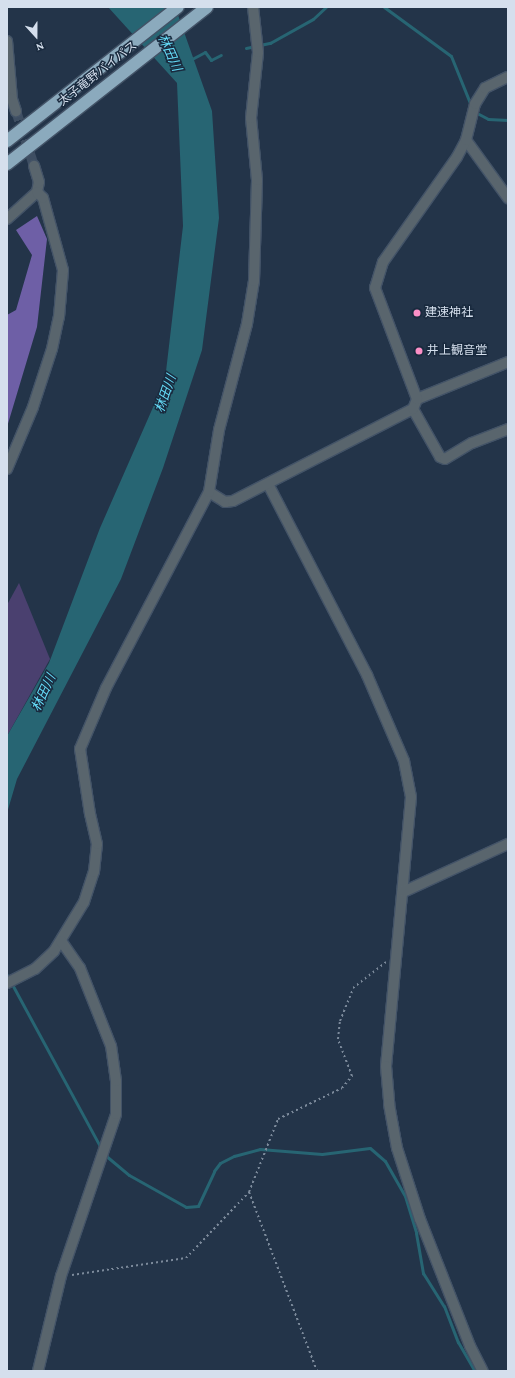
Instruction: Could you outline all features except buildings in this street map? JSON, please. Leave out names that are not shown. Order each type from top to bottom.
[{"type":"highway","name":"太子竜野バイパス","points":[[7,141],[178,7]]},
{"type":"highway","name":"太子竜野バイパス","points":[[7,164],[55,124],[207,7]]},
{"type":"highway","points":[[7,172],[55,124]]},
{"type":"street","points":[[7,983],[35,969],[61,941],[84,902],[94,872],[98,844],[90,814],[80,749],[106,688],[209,492],[220,430],[247,324],[254,281],[257,180],[251,118],[258,52],[256,8]]},
{"type":"street","points":[[7,41],[9,98],[16,111]]},
{"type":"street","points":[[508,77],[485,88],[475,104],[466,140],[457,157],[383,262],[374,288],[415,404],[440,457],[445,458],[472,443],[508,429]]},
{"type":"street","points":[[466,140],[508,198]]},
{"type":"street","points":[[7,219],[37,192],[39,182],[34,166]]},
{"type":"street","points":[[7,469],[33,408],[52,349],[59,317],[63,270],[43,198],[37,192]]},
{"type":"street","points":[[209,492],[225,502],[268,484],[415,404],[508,362]]},
{"type":"street","points":[[268,484],[367,675],[404,761],[411,797],[386,1066],[397,1148],[459,1318],[483,1371]]},
{"type":"street","points":[[403,892],[508,844]]},
{"type":"street","points":[[38,1371],[61,1276],[116,1114],[116,1094],[110,1046],[98,1007],[80,968],[61,941]]},
{"type":"path","points":[[61,1276],[186,1258],[249,1192],[278,1119],[342,1088],[352,1076],[338,1039],[340,1021],[354,988],[396,956]]},
{"type":"path","points":[[249,1192],[317,1371]]},
{"type":"shaded area","points":[[37,216],[47,239],[37,327],[7,427],[7,315],[16,310],[32,255],[16,230]]},
{"type":"shaded area","points":[[19,583],[50,659],[7,736],[7,605]]},
{"type":"water","name":"林田川","points":[[108,7],[164,7],[178,15],[212,111],[219,218],[202,350],[163,468],[121,579],[17,779],[7,813],[7,736],[49,663],[100,528],[165,380],[183,226],[177,83]]},
{"type":"waterway","points":[[246,48],[270,43],[313,19],[326,7]]},
{"type":"waterway","points":[[384,7],[451,56],[472,108]]},
{"type":"waterway","points":[[190,60],[205,52],[211,60],[221,55]]},
{"type":"waterway","points":[[475,112],[488,119],[508,120]]},
{"type":"waterway","points":[[7,975],[102,1150]]},
{"type":"waterway","points":[[105,1155],[129,1175],[186,1207],[198,1206],[214,1171],[220,1163],[234,1156],[260,1149],[322,1154],[370,1148],[385,1161],[405,1196],[416,1233],[423,1273],[444,1306],[458,1342],[475,1371]]},
{"type":"tunnel","points":[[16,111],[34,166]]},
{"type":"place","name":"建速神社","points":[[417,313]]},
{"type":"place","name":"井上観音堂","points":[[419,351]]}]
